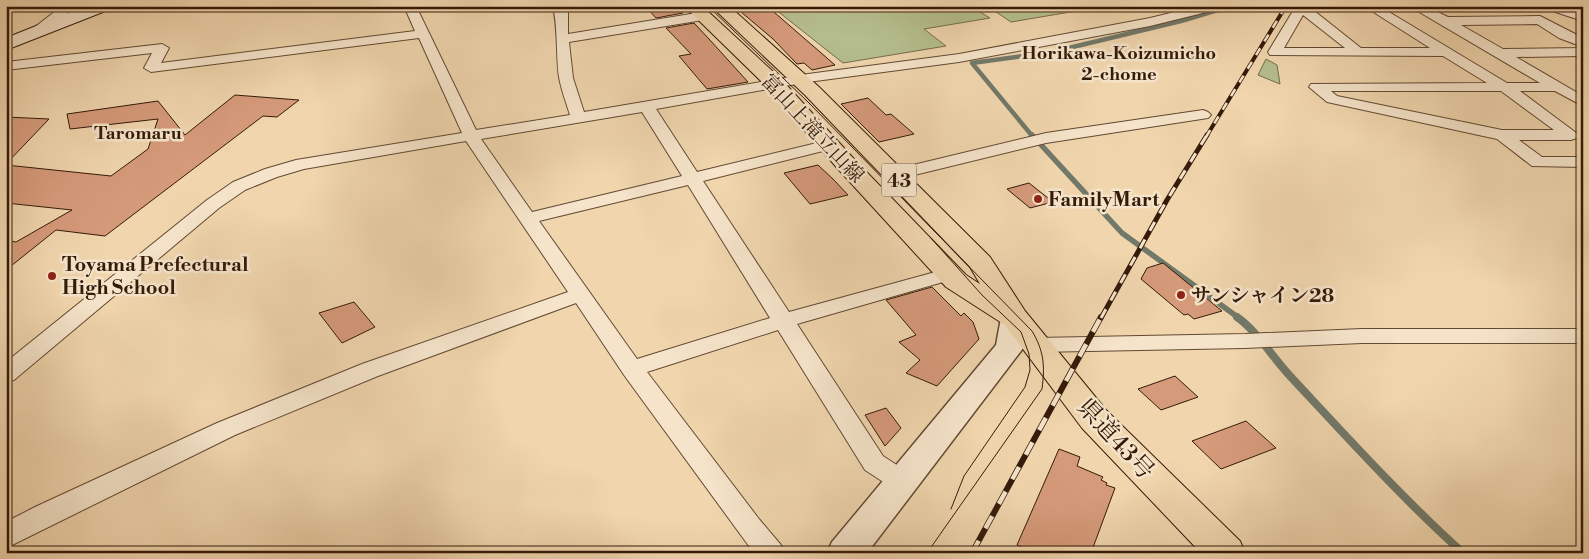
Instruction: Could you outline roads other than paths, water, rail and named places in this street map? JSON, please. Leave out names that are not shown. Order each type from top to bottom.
[{"type":"main road","points":[[6,45],[102,6]]},
{"type":"main road","name":"富山上滝立山線","points":[[705,9],[799,79],[981,263],[1015,318]]},
{"type":"main road","name":"富山上滝立山線","points":[[705,9],[956,281],[1015,318]]},
{"type":"main road","name":"県道43号","points":[[1015,318],[1094,419],[1226,553]]},
{"type":"street","points":[[40,30],[70,6]]},
{"type":"street","points":[[410,6],[471,135],[632,369],[749,527],[771,553]]},
{"type":"street","points":[[558,6],[562,12],[562,39],[566,78],[578,117]]},
{"type":"street","points":[[6,374],[213,204],[239,186],[271,173],[302,164],[647,107],[799,79],[959,58],[1188,9],[1215,6]]},
{"type":"street","points":[[1370,6],[1504,87],[1572,135],[1502,135],[1332,99],[1316,87],[1504,87],[1558,87]]},
{"type":"street","points":[[1416,6],[1446,21],[1583,102]]},
{"type":"street","points":[[1550,6],[1583,17]]},
{"type":"street","points":[[1358,52],[1302,7],[1275,52],[1358,52],[1447,52]]},
{"type":"street","points":[[562,39],[705,9]]},
{"type":"street","points":[[1446,21],[1540,20],[1564,35],[1583,43]]},
{"type":"street","points":[[6,66],[162,48],[151,68],[422,34]]},
{"type":"street","points":[[1500,53],[1583,52]]},
{"type":"street","points":[[647,107],[874,463],[903,482]]},
{"type":"street","points":[[894,174],[1046,138],[1203,115]]},
{"type":"street","points":[[1502,135],[1538,162],[1583,162]]},
{"type":"street","points":[[529,218],[829,145]]},
{"type":"street","points":[[632,369],[783,321],[950,274]]},
{"type":"street","points":[[6,536],[44,515],[226,429],[370,370],[581,294]]},
{"type":"street","points":[[846,553],[1010,347],[1015,318]]},
{"type":"street","points":[[1036,345],[1245,341],[1362,336],[1583,336]]},
{"type":"waterway","points":[[1033,137],[972,63],[1052,52],[1181,21],[1231,6]]},
{"type":"waterway","points":[[1032,135],[1122,233],[1239,318]]},
{"type":"waterway","points":[[1237,317],[1252,330],[1283,369],[1418,511],[1463,553]]},
{"type":"tram line","points":[[708,6],[808,102],[1032,331],[1039,345],[1043,366],[1042,389],[927,553]]},
{"type":"tram line","points":[[930,237],[982,295],[1021,332],[1029,354],[1030,370],[1025,387],[964,476],[951,509]]},
{"type":"railway","points":[[1206,137],[1286,6]]},
{"type":"railway","points":[[1101,318],[1167,200],[1207,135]]},
{"type":"railway","points":[[972,553],[1101,317]]},
{"type":"place","name":"FamilyMart","points":[[1038,199]]},
{"type":"place","name":"Toyama Prefectural High School","points":[[52,276]]},
{"type":"place","name":"サンシャイン28","points":[[1181,295]]},
{"type":"district","name":"Horikawa-Koizumicho 2-chome","points":[[1119,63]]},
{"type":"district","name":"Taromaru","points":[[138,133]]}]
